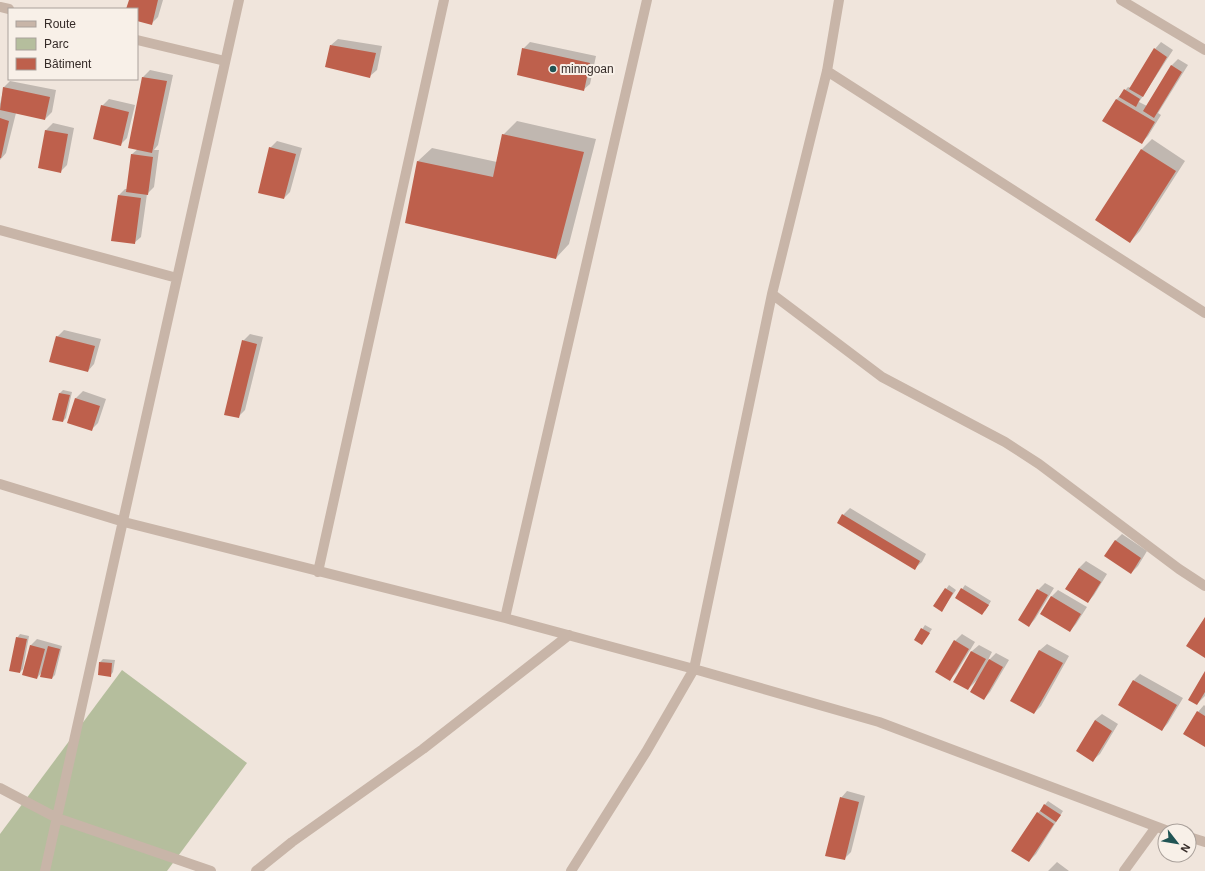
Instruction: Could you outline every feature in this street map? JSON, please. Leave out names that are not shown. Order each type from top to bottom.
[{"type":"street","points":[[45,871],[124,522],[239,0]]},
{"type":"street","points":[[318,572],[444,0]]},
{"type":"street","points":[[505,618],[647,0]]},
{"type":"street","points":[[571,871],[646,752],[694,669],[772,294],[827,71],[839,0]]},
{"type":"street","points":[[1121,0],[1205,50]]},
{"type":"street","points":[[138,40],[225,61]]},
{"type":"street","points":[[827,71],[1205,313]]},
{"type":"street","points":[[0,230],[177,278]]},
{"type":"street","points":[[772,294],[882,377],[1004,442],[1039,464],[1179,569],[1205,586]]},
{"type":"street","points":[[0,484],[124,522],[505,618],[694,669],[879,722],[1156,827],[1124,871]]},
{"type":"street","points":[[256,871],[292,842],[423,749],[569,635]]},
{"type":"street","points":[[0,788],[57,818],[211,871]]},
{"type":"green space","points":[[122,670],[247,763],[167,871],[0,871],[0,834]]},
{"type":"building","points":[[129,0],[158,0],[152,25],[138,21],[138,8],[126,8]]},
{"type":"building","points":[[330,45],[376,53],[370,78],[325,67]]},
{"type":"building","name":"minngoan","points":[[522,48],[590,63],[584,91],[517,75]]},
{"type":"building","points":[[1154,48],[1167,57],[1143,97],[1129,89]]},
{"type":"building","points":[[1171,65],[1182,72],[1154,118],[1143,111]]},
{"type":"building","points":[[142,77],[167,81],[152,153],[128,148]]},
{"type":"building","points":[[3,87],[50,97],[45,120],[0,110]]},
{"type":"building","points":[[1124,89],[1140,99],[1136,107],[1119,97]]},
{"type":"building","points":[[1116,99],[1155,122],[1142,144],[1102,121]]},
{"type":"building","points":[[101,105],[129,112],[121,146],[93,139]]},
{"type":"building","points":[[0,118],[9,121],[1,158],[0,158]]},
{"type":"building","points":[[45,130],[68,134],[61,173],[38,168]]},
{"type":"building","points":[[502,134],[584,152],[556,259],[405,223],[417,161],[493,177]]},
{"type":"building","points":[[269,147],[296,154],[284,199],[258,193]]},
{"type":"building","points":[[1141,149],[1176,171],[1130,243],[1095,220]]},
{"type":"building","points":[[131,154],[153,157],[148,195],[126,192]]},
{"type":"building","points":[[118,195],[141,198],[135,244],[111,241]]},
{"type":"building","points":[[56,336],[95,346],[88,372],[49,362]]},
{"type":"building","points":[[242,340],[257,344],[239,418],[224,415]]},
{"type":"building","points":[[59,393],[70,395],[63,422],[52,420]]},
{"type":"building","points":[[75,398],[100,406],[92,431],[67,423]]},
{"type":"building","points":[[842,514],[920,561],[915,570],[837,523]]},
{"type":"building","points":[[1115,540],[1141,558],[1131,574],[1104,556]]},
{"type":"building","points":[[1079,568],[1101,582],[1088,603],[1065,589]]},
{"type":"building","points":[[945,588],[953,593],[942,612],[933,606]]},
{"type":"building","points":[[961,588],[989,605],[982,615],[955,598]]},
{"type":"building","points":[[1037,589],[1048,595],[1029,627],[1018,620]]},
{"type":"building","points":[[1051,596],[1081,614],[1070,632],[1040,614]]},
{"type":"building","points":[[1205,617],[1205,658],[1186,646]]},
{"type":"building","points":[[921,628],[930,633],[922,645],[914,640]]},
{"type":"building","points":[[16,637],[27,639],[20,673],[9,671]]},
{"type":"building","points":[[954,640],[969,649],[950,681],[935,672]]},
{"type":"building","points":[[30,645],[45,649],[37,679],[22,675]]},
{"type":"building","points":[[48,646],[60,649],[52,679],[40,677]]},
{"type":"building","points":[[1039,650],[1063,663],[1034,714],[1010,701]]},
{"type":"building","points":[[971,651],[986,659],[968,690],[953,682]]},
{"type":"building","points":[[989,659],[1003,667],[984,700],[970,692]]},
{"type":"building","points":[[99,662],[112,663],[111,677],[98,675]]},
{"type":"building","points":[[1205,671],[1205,692],[1197,705],[1188,700]]},
{"type":"building","points":[[1133,680],[1177,705],[1162,731],[1118,705]]},
{"type":"building","points":[[1197,711],[1205,716],[1205,747],[1183,734]]},
{"type":"building","points":[[1095,720],[1112,731],[1093,762],[1076,751]]},
{"type":"building","points":[[840,797],[859,802],[845,860],[825,856]]},
{"type":"building","points":[[1044,804],[1061,815],[1056,822],[1040,811]]},
{"type":"building","points":[[1037,812],[1054,824],[1029,862],[1011,851]]},
{"type":"place","name":"minngoan","points":[[553,69]]}]
